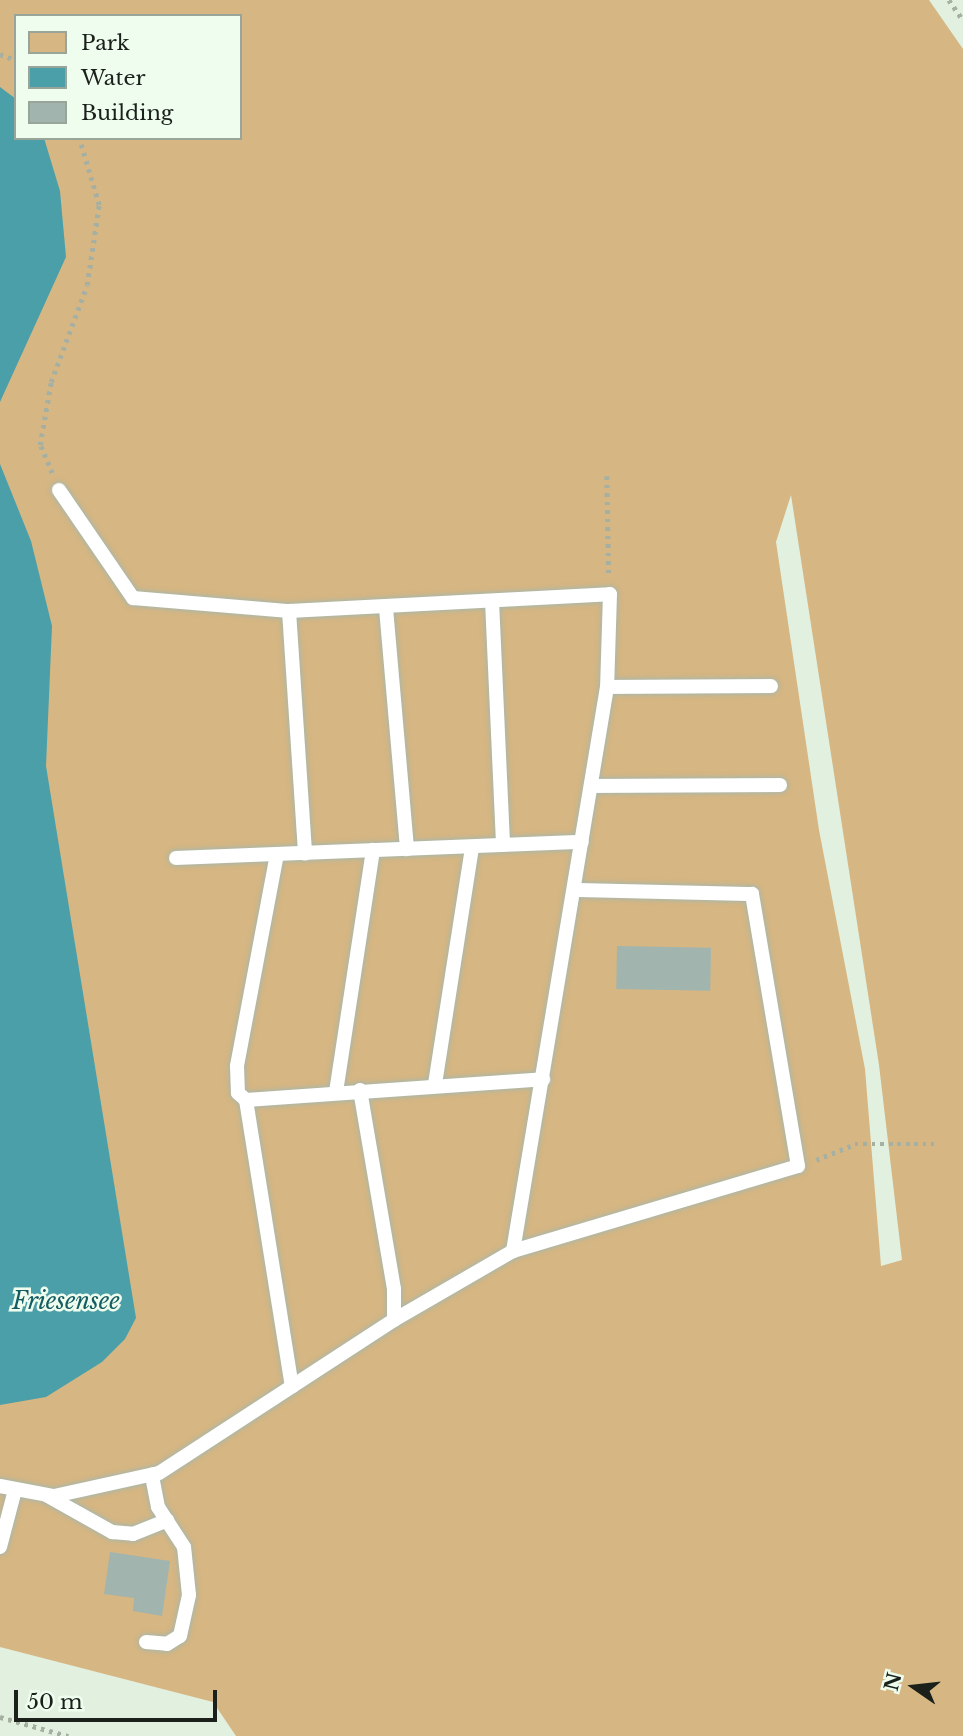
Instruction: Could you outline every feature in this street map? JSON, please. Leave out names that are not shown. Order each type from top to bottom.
[{"type":"lane","points":[[59,490],[133,598],[289,611],[386,608],[610,594],[607,687],[513,1251]]},
{"type":"lane","points":[[492,601],[503,845]]},
{"type":"lane","points":[[386,608],[407,849]]},
{"type":"lane","points":[[289,611],[304,853]]},
{"type":"lane","points":[[607,687],[771,686]]},
{"type":"lane","points":[[592,786],[780,785]]},
{"type":"lane","points":[[176,858],[582,842]]},
{"type":"lane","points":[[435,1084],[472,846]]},
{"type":"lane","points":[[336,1092],[373,850]]},
{"type":"lane","points":[[277,854],[237,1066],[238,1093],[246,1100],[292,1386]]},
{"type":"lane","points":[[0,1486],[45,1494],[108,1488],[152,1475],[225,1434],[292,1386],[394,1320],[513,1251],[799,1166],[752,894],[575,890]]},
{"type":"lane","points":[[246,1100],[435,1084],[543,1079]]},
{"type":"lane","points":[[360,1090],[394,1289],[394,1320]]},
{"type":"lane","points":[[146,1642],[167,1644],[180,1636],[186,1621],[188,1566],[184,1547],[158,1507],[152,1475]]},
{"type":"lane","points":[[0,1547],[15,1490]]},
{"type":"lane","points":[[45,1494],[112,1532],[133,1534],[167,1520]]},
{"type":"path","points":[[949,0],[963,20]]},
{"type":"path","points":[[59,490],[40,445],[51,382],[87,285],[99,205],[80,140]]},
{"type":"path","points":[[607,476],[610,594]]},
{"type":"path","points":[[799,1166],[856,1144],[934,1144]]},
{"type":"path","points":[[0,1717],[68,1736]]},
{"type":"green space","points":[[0,0],[929,0],[963,49],[963,1736],[236,1736],[213,1702],[0,1647]],"holes":[[[791,495],[879,1065],[902,1260],[881,1266],[865,1069],[819,830],[776,542]]]},
{"type":"water","points":[[0,87],[14,98],[14,140],[45,140],[60,191],[66,257],[0,402]]},
{"type":"water","name":"Friesensee","points":[[0,464],[31,541],[52,626],[46,766],[136,1318],[125,1339],[102,1362],[46,1397],[0,1405]]},
{"type":"building","points":[[617,946],[711,948],[710,991],[616,989]]},
{"type":"building","points":[[110,1552],[170,1561],[162,1616],[133,1611],[134,1598],[104,1594]]}]
